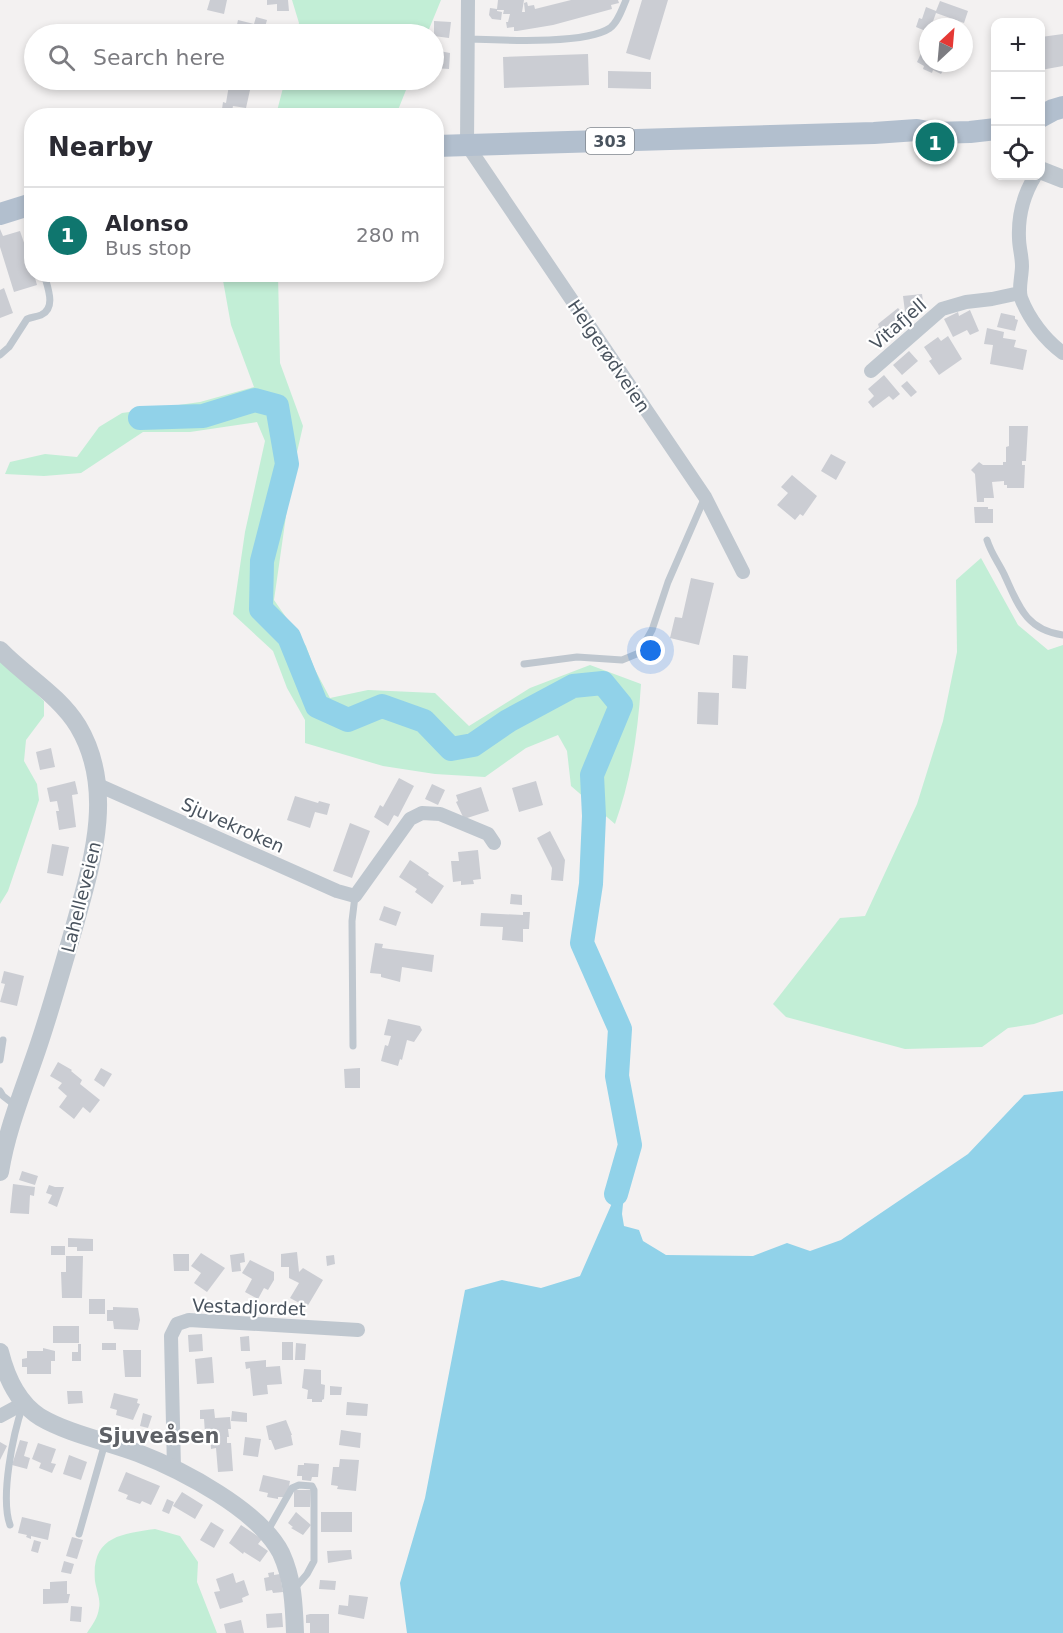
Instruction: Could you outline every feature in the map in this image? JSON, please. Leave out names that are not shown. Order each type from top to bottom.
[{"type":"main road","name":"303","points":[[917,130],[932,124],[991,117]]},
{"type":"main road","name":"303","points":[[444,146],[917,130],[933,133],[970,132],[991,130]]},
{"type":"main road","points":[[0,214],[24,206]]},
{"type":"street","points":[[467,145],[468,0]]},
{"type":"street","name":"Helgerødveien","points":[[467,145],[705,497],[743,572]]},
{"type":"street","points":[[1045,172],[1063,179]]},
{"type":"street","points":[[1033,180],[1025,193],[1021,215],[1020,292],[1032,320],[1063,353]]},
{"type":"street","name":"Vitafjell","points":[[871,371],[942,309],[1020,292]]},
{"type":"street","name":"Lahelleveien","points":[[0,650],[64,708],[77,725],[94,761],[99,812],[97,839],[86,888],[54,998],[6,1139],[0,1172]]},
{"type":"street","name":"Sjuvekroken","points":[[98,785],[337,891],[355,896]]},
{"type":"street","points":[[355,896],[410,819],[422,813],[440,814],[450,818],[488,834],[494,843]]},
{"type":"street","name":"Vestadjordet","points":[[174,1469],[171,1336],[177,1324],[189,1320],[358,1330]]},
{"type":"street","points":[[1,1362],[15,1390],[39,1416],[174,1469],[225,1498],[250,1516],[267,1533],[280,1552],[293,1590],[296,1633]]},
{"type":"street","points":[[0,1416],[24,1402]]},
{"type":"lane","points":[[467,39],[513,41],[568,39],[598,33],[610,27],[617,20],[626,0]]},
{"type":"lane","points":[[0,355],[9,347],[27,319],[44,314],[48,308],[49,291],[46,282]]},
{"type":"lane","points":[[524,664],[578,657],[622,660],[639,653],[652,630],[674,566],[705,497]]},
{"type":"lane","points":[[987,540],[992,555],[1027,617],[1041,629],[1063,634]]},
{"type":"lane","points":[[353,1047],[352,921],[355,896]]},
{"type":"lane","points":[[0,1060],[3,1040]]},
{"type":"lane","points":[[0,1091],[16,1106]]},
{"type":"lane","points":[[10,1525],[6,1519],[4,1492],[13,1440],[24,1402]]},
{"type":"lane","points":[[79,1534],[105,1443]]},
{"type":"lane","points":[[267,1533],[292,1488],[299,1485],[312,1486],[314,1490],[314,1561],[307,1574],[293,1590]]},
{"type":"green space","points":[[292,0],[441,0],[431,24],[299,23]]},
{"type":"green space","points":[[282,90],[406,90],[399,108],[278,108]]},
{"type":"green space","points":[[223,282],[278,282],[280,363],[303,426],[292,474],[274,600],[306,646],[314,668],[330,698],[368,690],[435,693],[469,726],[530,688],[590,665],[641,684],[633,756],[615,824],[571,786],[567,751],[558,735],[526,748],[485,777],[435,774],[383,766],[305,743],[305,720],[287,688],[273,651],[233,614],[245,532],[265,441],[257,422],[190,432],[143,432],[81,473],[44,476],[5,474],[10,462],[45,454],[77,457],[99,427],[122,413],[200,402],[254,387],[231,325]]},
{"type":"green space","points":[[981,558],[1018,625],[1048,650],[1063,645],[1063,1014],[1034,1024],[1008,1028],[982,1047],[905,1049],[786,1017],[773,1004],[840,918],[865,916],[917,804],[943,721],[957,652],[956,580]]},
{"type":"green space","points":[[0,659],[44,701],[44,716],[26,740],[24,761],[37,784],[39,800],[8,891],[0,904]]},
{"type":"green space","points":[[155,1529],[180,1536],[198,1562],[197,1582],[217,1633],[87,1633],[98,1612],[95,1566],[103,1547],[110,1540],[120,1536]]},
{"type":"water","points":[[1063,1091],[1063,1633],[407,1633],[400,1583],[425,1498],[465,1290],[502,1280],[541,1288],[580,1276],[616,1194],[624,1194],[622,1214],[624,1226],[639,1230],[643,1241],[666,1255],[753,1256],[787,1243],[810,1251],[841,1240],[968,1154],[1024,1095]]},
{"type":"building","points":[[210,0],[227,0],[224,14],[207,10]]},
{"type":"building","points":[[267,0],[288,0],[289,11],[277,11],[277,4],[267,5]]},
{"type":"building","points":[[498,0],[524,0],[522,12],[525,12],[524,3],[527,2],[528,6],[534,5],[535,9],[571,0],[618,0],[619,3],[611,5],[612,9],[553,25],[514,31],[514,27],[507,28],[506,22],[510,14],[503,14],[504,10],[497,10],[502,12],[501,20],[492,19],[489,15],[490,8],[497,9]]},
{"type":"building","points":[[642,0],[668,0],[650,60],[626,53]]},
{"type":"building","points":[[940,1],[968,11],[966,18],[950,18],[936,13],[934,18],[922,18],[926,7],[936,11]]},
{"type":"building","points":[[256,17],[267,20],[266,24],[254,24]]},
{"type":"building","points":[[238,20],[254,24],[237,24]]},
{"type":"building","points":[[434,21],[451,22],[449,38],[444,37],[444,24],[434,24]]},
{"type":"building","points":[[1063,34],[1063,66],[1045,69],[1045,36]]},
{"type":"building","points":[[444,52],[450,53],[449,69],[444,69]]},
{"type":"building","points":[[588,54],[589,85],[504,88],[503,57]]},
{"type":"building","points":[[608,71],[651,72],[651,89],[608,88]]},
{"type":"building","points":[[228,90],[250,90],[246,108],[233,106],[233,108],[222,108],[223,102],[226,103]]},
{"type":"building","points":[[0,229],[3,236],[20,231],[24,243],[24,282],[36,282],[37,285],[14,292],[0,247]]},
{"type":"building","points":[[4,288],[13,313],[0,318],[0,290]]},
{"type":"building","points":[[922,294],[924,309],[905,312],[903,296]]},
{"type":"building","points":[[898,308],[911,323],[889,338],[887,336],[882,340],[874,331],[879,327],[878,324]]},
{"type":"building","points":[[970,310],[979,331],[970,335],[967,330],[953,337],[944,319],[958,312],[959,316]]},
{"type":"building","points":[[1001,313],[1015,316],[1018,320],[1015,331],[997,327]]},
{"type":"building","points":[[987,328],[1004,332],[1003,338],[1016,340],[1014,347],[1027,350],[1023,370],[990,364],[993,345],[984,344]]},
{"type":"building","points":[[948,336],[962,359],[939,375],[929,361],[932,359],[924,347],[938,337],[941,341]]},
{"type":"building","points":[[909,351],[918,361],[902,375],[893,365]]},
{"type":"building","points":[[884,375],[900,394],[893,400],[889,396],[873,408],[868,402],[874,396],[868,389]]},
{"type":"building","points":[[907,381],[917,392],[911,397],[901,386]]},
{"type":"building","points":[[1009,426],[1028,426],[1026,461],[1022,461],[1022,465],[1025,465],[1024,488],[1007,488],[1004,481],[992,482],[994,498],[984,498],[984,502],[977,502],[975,474],[971,470],[979,462],[983,465],[1003,465],[1003,462],[1006,462]]},
{"type":"building","points":[[831,454],[846,462],[836,480],[821,471]]},
{"type":"building","points":[[792,475],[817,496],[803,516],[800,514],[795,520],[777,505],[788,493],[781,487]]},
{"type":"building","points":[[974,507],[993,509],[993,523],[975,523]]},
{"type":"building","points":[[691,578],[714,583],[699,645],[670,638],[675,617],[682,618]]},
{"type":"building","points":[[733,655],[748,656],[746,689],[732,688]]},
{"type":"building","points":[[698,692],[719,693],[718,725],[697,724]]},
{"type":"building","points":[[51,748],[55,767],[40,770],[36,752]]},
{"type":"building","points":[[399,778],[414,786],[398,817],[394,815],[388,826],[374,817],[380,805],[383,807]]},
{"type":"building","points":[[75,781],[78,794],[72,795],[76,827],[59,830],[57,801],[50,802],[47,788]]},
{"type":"building","points":[[536,781],[543,805],[519,812],[512,788]]},
{"type":"building","points":[[432,784],[445,790],[438,805],[425,799]]},
{"type":"building","points":[[481,787],[489,811],[464,819],[456,802],[458,801],[456,795]]},
{"type":"building","points":[[295,796],[330,804],[327,815],[315,812],[310,828],[287,820]]},
{"type":"building","points":[[350,823],[370,831],[352,878],[333,871]]},
{"type":"building","points":[[550,831],[565,860],[563,881],[551,880],[552,868],[537,838]]},
{"type":"building","points":[[52,844],[69,847],[63,876],[47,873]]},
{"type":"building","points":[[478,850],[481,879],[473,880],[474,884],[461,885],[461,881],[453,882],[451,861],[459,861],[458,852]]},
{"type":"building","points":[[410,860],[444,886],[432,904],[415,892],[417,889],[399,877]]},
{"type":"building","points":[[511,894],[522,895],[522,905],[510,904]]},
{"type":"building","points":[[384,906],[401,912],[396,926],[379,920]]},
{"type":"building","points":[[523,912],[530,912],[529,929],[523,929],[523,942],[502,940],[503,927],[480,926],[481,913],[523,915]]},
{"type":"building","points":[[375,943],[383,944],[382,948],[434,955],[432,972],[402,967],[400,982],[381,977],[381,974],[370,973]]},
{"type":"building","points":[[4,971],[24,976],[17,1006],[0,1002],[5,984],[1,983]]},
{"type":"building","points":[[388,1019],[420,1026],[422,1030],[414,1042],[407,1040],[402,1060],[400,1059],[398,1066],[381,1061],[385,1045],[388,1046],[391,1036],[384,1035]]},
{"type":"building","points":[[58,1062],[72,1070],[82,1080],[80,1084],[100,1100],[90,1113],[83,1107],[74,1119],[59,1107],[67,1096],[58,1088],[62,1083],[50,1076]]},
{"type":"building","points":[[101,1068],[112,1074],[104,1087],[94,1080]]},
{"type":"building","points":[[360,1068],[360,1088],[345,1088],[344,1069]]},
{"type":"building","points":[[22,1171],[38,1176],[35,1185],[19,1180]]},
{"type":"building","points":[[13,1184],[35,1187],[34,1196],[30,1195],[29,1214],[10,1213]]},
{"type":"building","points":[[49,1185],[64,1187],[57,1207],[48,1203],[52,1195],[46,1193]]},
{"type":"building","points":[[68,1238],[93,1239],[93,1251],[77,1251],[77,1247],[68,1247]]},
{"type":"building","points":[[51,1246],[65,1246],[65,1255],[51,1255]]},
{"type":"building","points":[[297,1252],[299,1272],[303,1268],[323,1280],[307,1307],[290,1298],[299,1283],[289,1278],[289,1267],[281,1267],[281,1254]]},
{"type":"building","points":[[201,1253],[225,1268],[207,1292],[194,1283],[201,1273],[191,1266]]},
{"type":"building","points":[[244,1253],[245,1262],[240,1263],[241,1271],[232,1272],[230,1255]]},
{"type":"building","points":[[173,1254],[189,1254],[189,1271],[174,1271]]},
{"type":"building","points":[[334,1255],[335,1264],[327,1266],[326,1256]]},
{"type":"building","points":[[66,1256],[83,1256],[82,1298],[62,1298],[61,1272],[66,1272]]},
{"type":"building","points":[[250,1260],[274,1272],[274,1280],[268,1290],[264,1288],[258,1299],[245,1292],[252,1279],[242,1273]]},
{"type":"building","points":[[89,1299],[105,1299],[105,1314],[89,1314]]},
{"type":"building","points":[[113,1307],[138,1308],[140,1320],[138,1330],[114,1329],[113,1321],[107,1321],[107,1310],[113,1310]]},
{"type":"building","points":[[53,1326],[79,1326],[79,1343],[53,1343]]},
{"type":"building","points":[[202,1334],[203,1351],[189,1352],[188,1335]]},
{"type":"building","points":[[249,1336],[250,1351],[241,1351],[240,1337]]},
{"type":"building","points":[[282,1342],[293,1342],[293,1360],[282,1360]]},
{"type":"building","points":[[102,1343],[116,1343],[116,1350],[102,1350]]},
{"type":"building","points":[[296,1343],[306,1344],[305,1360],[295,1360]]},
{"type":"building","points":[[78,1344],[81,1344],[81,1361],[72,1361],[72,1352],[78,1352]]},
{"type":"building","points":[[43,1348],[55,1351],[55,1361],[51,1361],[51,1374],[27,1374],[27,1367],[22,1367],[22,1359],[27,1358],[27,1351],[43,1351]]},
{"type":"building","points":[[123,1350],[141,1350],[141,1377],[125,1377]]},
{"type":"building","points":[[212,1357],[214,1383],[197,1384],[195,1359]]},
{"type":"building","points":[[266,1360],[266,1367],[280,1366],[282,1384],[267,1385],[268,1394],[253,1396],[250,1368],[246,1369],[245,1362]]},
{"type":"building","points":[[304,1369],[321,1370],[321,1384],[325,1385],[322,1402],[312,1402],[312,1399],[307,1399],[308,1390],[302,1388]]},
{"type":"building","points":[[330,1386],[342,1387],[341,1395],[330,1395]]},
{"type":"building","points":[[67,1391],[82,1391],[83,1403],[68,1404]]},
{"type":"building","points":[[114,1393],[138,1399],[137,1403],[140,1404],[133,1420],[116,1415],[117,1410],[110,1408]]},
{"type":"building","points":[[347,1402],[368,1404],[367,1416],[346,1415]]},
{"type":"building","points":[[214,1409],[215,1418],[230,1417],[231,1429],[228,1429],[227,1443],[231,1443],[233,1471],[218,1472],[216,1448],[211,1449],[210,1433],[205,1433],[204,1419],[200,1419],[200,1410]]},
{"type":"building","points":[[232,1411],[247,1413],[247,1422],[231,1421]]},
{"type":"building","points":[[143,1413],[152,1416],[148,1428],[140,1426]]},
{"type":"building","points":[[286,1420],[293,1445],[275,1450],[269,1440],[266,1426]]},
{"type":"building","points":[[341,1430],[361,1433],[360,1448],[339,1445]]},
{"type":"building","points":[[245,1437],[261,1439],[258,1457],[243,1455]]},
{"type":"building","points":[[20,1440],[28,1442],[24,1456],[30,1458],[27,1469],[12,1465]]},
{"type":"building","points":[[0,1442],[7,1446],[0,1460]]},
{"type":"building","points":[[38,1443],[56,1449],[51,1463],[56,1464],[52,1473],[39,1468],[41,1463],[32,1459]]},
{"type":"building","points":[[69,1455],[87,1462],[81,1480],[63,1474]]},
{"type":"building","points":[[340,1459],[359,1460],[356,1491],[337,1489],[338,1486],[331,1485],[333,1467],[339,1467]]},
{"type":"building","points":[[304,1463],[319,1464],[318,1477],[312,1477],[311,1481],[302,1480],[302,1476],[297,1476],[298,1465],[304,1465]]},
{"type":"building","points":[[126,1472],[160,1486],[151,1505],[126,1499],[128,1495],[118,1491]]},
{"type":"building","points":[[263,1475],[290,1481],[287,1497],[278,1497],[278,1499],[267,1497],[268,1493],[259,1491]]},
{"type":"building","points":[[294,1490],[311,1490],[310,1507],[294,1507]]},
{"type":"building","points":[[182,1492],[203,1505],[195,1519],[173,1506]]},
{"type":"building","points":[[167,1499],[174,1502],[169,1514],[162,1511]]},
{"type":"building","points":[[296,1512],[311,1525],[303,1535],[291,1528],[293,1527],[288,1523]]},
{"type":"building","points":[[321,1512],[352,1512],[352,1532],[321,1532]]},
{"type":"building","points":[[22,1517],[51,1524],[48,1540],[31,1536],[31,1539],[26,1537],[27,1535],[18,1533]]},
{"type":"building","points":[[211,1522],[224,1530],[214,1548],[200,1540]]},
{"type":"building","points":[[241,1525],[262,1539],[258,1544],[268,1551],[260,1562],[244,1552],[243,1554],[229,1543]]},
{"type":"building","points":[[72,1537],[83,1540],[77,1559],[66,1556]]},
{"type":"building","points":[[34,1540],[41,1542],[38,1553],[31,1551]]},
{"type":"building","points":[[351,1550],[352,1559],[328,1563],[327,1551]]},
{"type":"building","points":[[64,1561],[74,1564],[71,1574],[61,1572]]},
{"type":"building","points":[[274,1572],[274,1575],[280,1574],[283,1592],[266,1591],[264,1578],[269,1577],[268,1573]]},
{"type":"building","points":[[233,1573],[236,1583],[244,1580],[249,1595],[242,1598],[243,1602],[220,1609],[214,1592],[220,1591],[216,1579]]},
{"type":"building","points":[[320,1580],[336,1581],[335,1590],[319,1589]]},
{"type":"building","points":[[67,1581],[67,1594],[70,1594],[68,1603],[43,1604],[43,1589],[50,1589],[50,1582]]},
{"type":"building","points":[[349,1595],[368,1597],[364,1619],[338,1614],[339,1605],[348,1606]]},
{"type":"building","points":[[71,1606],[82,1607],[81,1622],[70,1621]]},
{"type":"building","points":[[282,1613],[283,1627],[267,1628],[266,1614]]},
{"type":"building","points":[[329,1614],[329,1633],[310,1633],[310,1623],[306,1623],[306,1615]]},
{"type":"building","points":[[241,1620],[244,1633],[226,1633],[224,1624]]},
{"type":"waterway","points":[[140,418],[203,416],[255,400],[277,406],[287,464],[262,561],[261,609],[289,637],[317,706],[348,720],[382,706],[424,721],[451,749],[473,745],[508,721],[573,686],[603,683],[621,705],[592,775],[594,816],[591,884],[582,943],[620,1029],[617,1076],[630,1145],[616,1194]]},
{"type":"place","name":"Alonso","points":[[935,142]]},
{"type":"district","name":"Sjuveåsen","points":[[159,1436]]}]
